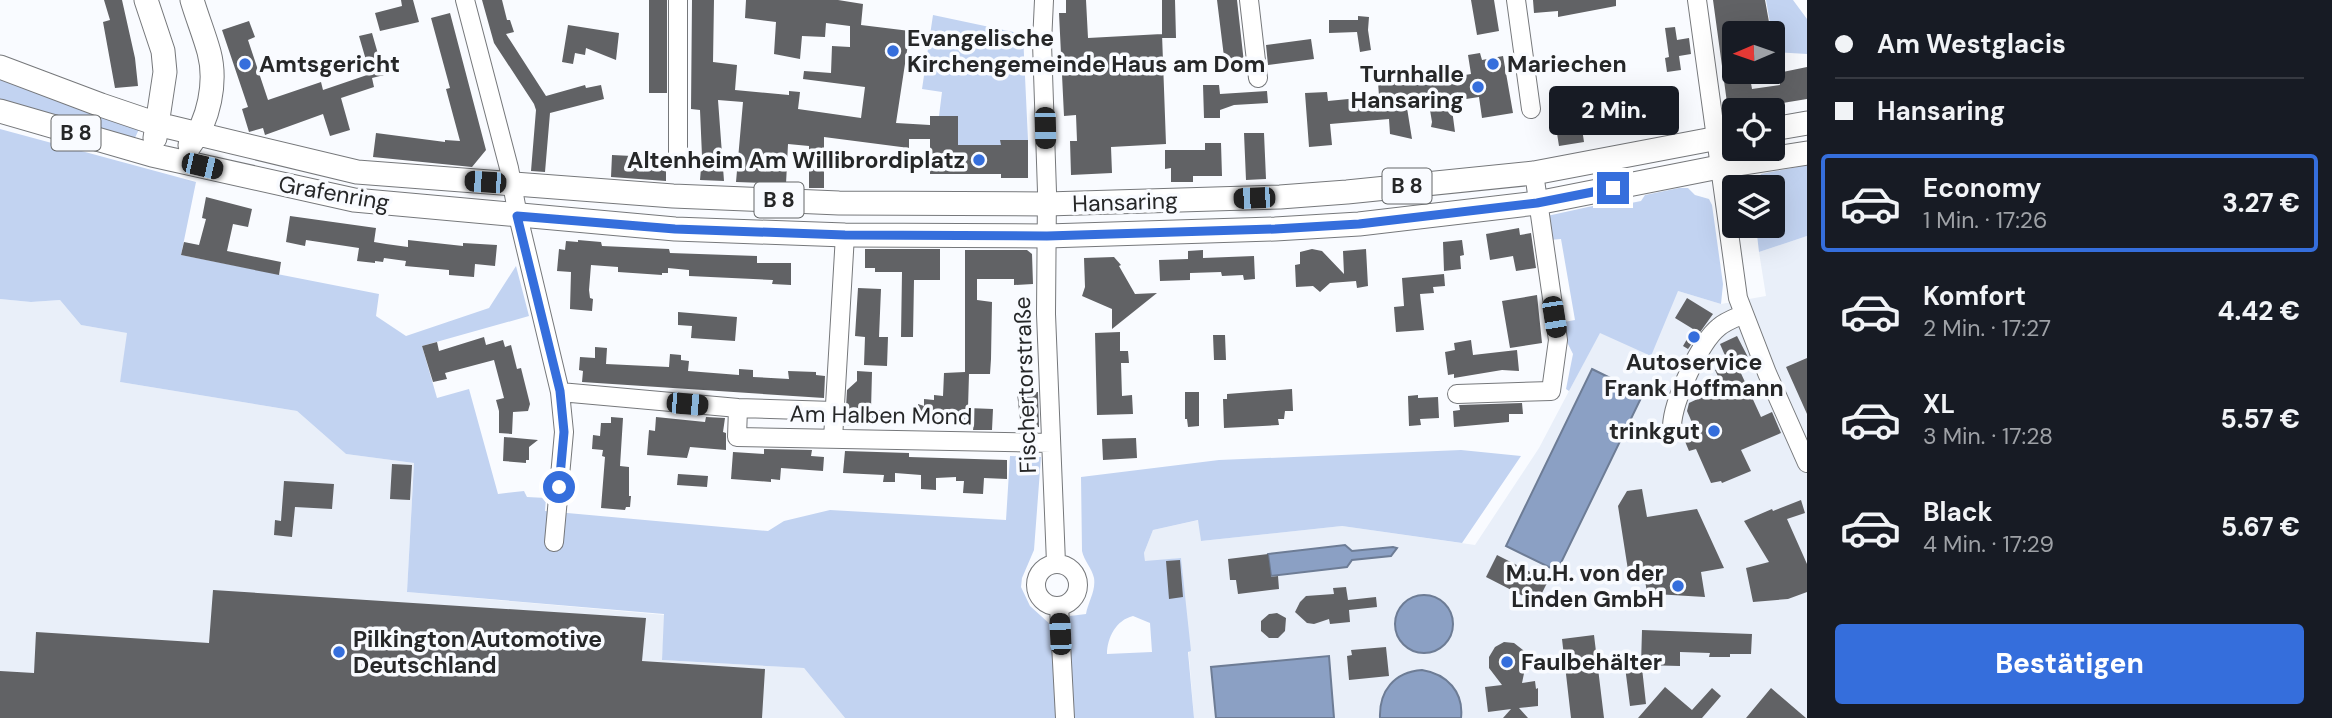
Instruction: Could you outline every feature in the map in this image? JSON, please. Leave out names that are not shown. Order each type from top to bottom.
[{"type":"main road","points":[[146,0],[163,51],[165,72],[152,155]]},
{"type":"main road","points":[[177,161],[198,135],[207,111],[211,81],[209,54],[192,0]]},
{"type":"main road","name":"B 8","points":[[0,66],[158,124]]},
{"type":"main road","points":[[118,111],[137,106],[148,99],[165,72]]},
{"type":"main road","name":"B 8","points":[[0,111],[152,155]]},
{"type":"main road","points":[[1785,127],[1807,123]]},
{"type":"main road","name":"Grafenring","points":[[158,124],[357,172],[511,184]]},
{"type":"main road","name":"Hansaring","points":[[511,184],[673,196],[839,203],[1047,204],[1280,197],[1534,173],[1722,137]]},
{"type":"main road","name":"Hansaring","points":[[517,216],[675,229],[845,235],[1047,236],[1262,229],[1359,224],[1537,203],[1719,167],[1807,153]]},
{"type":"main road","name":"Grafenring","points":[[152,155],[354,200],[517,216]]},
{"type":"street","points":[[464,0],[499,126],[517,216],[560,391],[564,432],[554,542]]},
{"type":"street","points":[[678,0],[678,158]]},
{"type":"street","name":"Fischertorstraße","points":[[1044,0],[1042,44],[1047,204],[1046,314],[1056,563]]},
{"type":"street","points":[[1250,0],[1258,78]]},
{"type":"street","points":[[1516,0],[1531,109]]},
{"type":"street","points":[[1697,0],[1722,127]]},
{"type":"street","points":[[1722,149],[1719,167],[1738,298],[1807,463]]},
{"type":"street","points":[[1457,394],[1551,391],[1558,340],[1534,173]]},
{"type":"street","points":[[833,439],[845,235]]},
{"type":"street","points":[[1672,426],[1676,400],[1712,334],[1723,324],[1744,314]]},
{"type":"street","name":"Am Halben Mond","points":[[560,391],[738,408],[834,411]]},
{"type":"street","name":"Am Halben Mond","points":[[738,408],[737,437],[1051,443]]},
{"type":"street","points":[[1056,563],[1071,568],[1078,586],[1073,599],[1059,606],[1041,600],[1035,588],[1035,581],[1041,569],[1056,563]]},
{"type":"street","points":[[1059,606],[1065,718]]},
{"type":"shaded area","points":[[1766,0],[1793,0],[1807,19],[1807,54],[1785,53],[1785,21],[1770,21]]},
{"type":"shaded area","points":[[933,15],[1023,34],[1028,140],[1001,140],[1001,145],[958,145],[939,116],[942,92],[922,89]]},
{"type":"shaded area","points":[[0,75],[140,127],[134,140],[0,101]]},
{"type":"shaded area","points":[[0,129],[196,182],[181,255],[379,294],[376,316],[406,336],[489,308],[516,266],[529,316],[422,346],[437,398],[469,389],[498,494],[524,491],[527,497],[546,498],[545,511],[768,531],[784,521],[830,510],[1006,520],[1010,456],[1041,457],[1034,550],[1021,587],[1030,606],[1051,625],[1057,718],[845,718],[804,668],[662,660],[664,614],[407,592],[414,463],[346,454],[297,411],[120,382],[127,333],[81,325],[60,300],[31,302],[0,299]]},
{"type":"shaded area","points":[[1807,165],[1807,236],[1759,252],[1757,238],[1785,238],[1785,175],[1761,174]]},
{"type":"shaded area","points":[[1688,188],[1695,195],[1709,199],[1712,205],[1723,284],[1721,304],[1678,291],[1651,356],[1600,333],[1569,391],[1566,389],[1573,354],[1566,340],[1564,322],[1575,320],[1561,239],[1549,240],[1547,216],[1620,200],[1626,204],[1641,201],[1645,195]]},
{"type":"shaded area","points":[[1807,236],[1807,718],[1194,718],[1181,558],[1145,562],[1144,553],[1153,530],[1199,520],[1201,541],[1342,526],[1475,545],[1539,448],[1600,332],[1678,291],[1721,304],[1766,296],[1759,252]]},
{"type":"shaded area","points":[[0,299],[31,302],[60,300],[81,325],[128,333],[120,382],[297,411],[346,454],[414,463],[407,592],[665,615],[662,660],[804,668],[845,718],[0,718]]},
{"type":"shaded area","points":[[1592,369],[1643,394],[1557,571],[1506,546]]},
{"type":"shaded area","points":[[1461,450],[1521,456],[1462,543],[1342,526],[1201,541],[1198,520],[1153,530],[1144,553],[1145,561],[1181,558],[1191,651],[1188,652],[1194,718],[1070,718],[1068,678],[1072,675],[1070,641],[1065,639],[1067,619],[1070,616],[1086,614],[1094,583],[1093,574],[1082,551],[1081,477],[1219,460]],"holes":[[[1133,616],[1150,623],[1152,652],[1107,654],[1111,636],[1122,621]]]},
{"type":"shaded area","points":[[1345,545],[1352,551],[1397,548],[1391,556],[1352,560],[1347,567],[1271,576],[1268,554]]},
{"type":"shaded area","points":[[1424,595],[1440,600],[1448,608],[1453,624],[1448,640],[1440,648],[1424,653],[1408,648],[1400,640],[1395,624],[1400,608],[1408,600]]},
{"type":"shaded area","points":[[1329,656],[1334,718],[1216,718],[1211,667]]},
{"type":"shaded area","points":[[1422,670],[1446,680],[1457,692],[1461,718],[1380,718],[1382,699],[1390,685],[1403,675]]},
{"type":"building","points":[[104,0],[122,0],[135,58],[138,86],[115,88],[103,22],[110,20]]},
{"type":"building","points":[[401,0],[413,0],[419,22],[380,31],[375,13],[402,6]]},
{"type":"building","points":[[482,0],[502,0],[507,20],[510,20],[514,32],[506,34],[546,96],[585,85],[586,88],[601,85],[604,99],[550,113],[545,172],[531,171],[536,110],[534,104],[494,43]]},
{"type":"building","points":[[649,0],[667,0],[667,93],[649,93]]},
{"type":"building","points":[[692,0],[714,0],[713,62],[737,65],[735,90],[789,95],[789,91],[800,92],[798,109],[861,118],[865,87],[803,79],[804,71],[831,73],[832,46],[850,47],[850,26],[826,23],[825,37],[802,36],[800,59],[774,54],[776,22],[745,18],[746,0],[838,0],[863,4],[861,25],[910,31],[896,123],[930,125],[930,116],[958,116],[958,145],[1001,145],[1000,140],[1028,140],[1028,178],[1001,178],[1001,174],[930,174],[930,139],[909,139],[909,148],[824,137],[824,188],[809,188],[809,146],[788,144],[786,184],[736,182],[743,102],[718,100],[724,181],[700,180],[700,110],[691,109]]},
{"type":"building","points":[[1066,0],[1086,0],[1088,38],[1162,34],[1166,144],[1111,147],[1112,173],[1071,175],[1070,141],[1077,141],[1076,115],[1064,116],[1059,13],[1066,13]]},
{"type":"building","points":[[1162,0],[1175,0],[1176,38],[1162,38]]},
{"type":"building","points":[[1217,0],[1237,0],[1244,63],[1225,65]]},
{"type":"building","points":[[1471,0],[1494,0],[1499,31],[1477,35]]},
{"type":"building","points":[[1533,0],[1616,0],[1616,6],[1558,17],[1558,11],[1534,13]]},
{"type":"building","points":[[1713,0],[1765,0],[1769,21],[1722,21],[1722,66]]},
{"type":"building","points":[[450,13],[486,150],[472,167],[373,157],[376,133],[445,142],[460,141],[446,89],[450,88],[431,18]]},
{"type":"building","points":[[1358,16],[1369,17],[1371,50],[1360,52],[1357,32],[1329,33],[1329,20],[1358,20]]},
{"type":"building","name":"Amtsgericht","points":[[249,21],[255,37],[248,40],[268,100],[321,82],[323,90],[370,74],[359,36],[372,33],[384,75],[372,78],[374,87],[341,98],[350,130],[330,136],[323,114],[265,135],[263,128],[249,132],[242,109],[248,107],[222,30]]},
{"type":"building","points":[[568,25],[619,33],[616,60],[586,48],[585,55],[575,53],[573,64],[562,62]]},
{"type":"building","points":[[1675,27],[1677,40],[1689,38],[1691,54],[1679,56],[1681,70],[1667,72],[1665,58],[1669,57],[1665,28]]},
{"type":"building","points":[[1311,39],[1314,59],[1268,65],[1266,45]]},
{"type":"building","points":[[1480,53],[1482,60],[1503,56],[1513,113],[1482,118],[1479,97],[1453,101],[1455,132],[1431,127],[1429,104],[1407,108],[1412,139],[1390,134],[1389,119],[1330,124],[1332,145],[1309,147],[1305,93],[1327,92],[1328,101],[1379,96],[1378,82],[1446,72],[1447,78],[1471,74],[1468,55]]},
{"type":"building","points":[[1807,67],[1807,99],[1785,103],[1785,98],[1726,98],[1724,84],[1751,84],[1752,89],[1785,84],[1785,72]]},
{"type":"building","points":[[1203,85],[1219,85],[1220,94],[1267,91],[1268,103],[1234,105],[1220,110],[1220,118],[1204,118]]},
{"type":"building","points":[[1585,104],[1586,114],[1580,115],[1584,142],[1559,146],[1553,108]]},
{"type":"building","points":[[1244,133],[1264,133],[1266,179],[1246,180]]},
{"type":"building","points":[[1205,143],[1221,143],[1222,176],[1193,176],[1193,182],[1171,182],[1171,168],[1165,169],[1165,150],[1205,150]]},
{"type":"building","points":[[632,154],[666,159],[666,181],[611,177],[612,155]]},
{"type":"building","points":[[206,197],[252,209],[248,227],[233,224],[227,251],[281,262],[279,275],[181,255],[184,242],[199,245],[206,219],[202,218]]},
{"type":"building","points":[[290,216],[376,228],[374,242],[386,244],[408,247],[408,240],[463,246],[463,243],[497,245],[495,266],[475,264],[474,277],[449,275],[449,270],[405,266],[406,261],[384,258],[383,262],[375,263],[357,261],[359,248],[306,240],[305,246],[286,242]]},
{"type":"building","points":[[1519,228],[1520,235],[1531,233],[1536,268],[1516,271],[1513,256],[1490,260],[1486,234]]},
{"type":"building","points":[[1462,240],[1464,255],[1460,256],[1461,269],[1444,271],[1443,242]]},
{"type":"building","points":[[566,241],[601,242],[602,246],[669,249],[670,253],[757,256],[757,263],[791,263],[791,285],[772,284],[773,280],[689,276],[689,270],[668,268],[668,273],[662,275],[618,272],[618,267],[591,265],[589,290],[590,298],[593,299],[592,311],[570,309],[571,272],[557,271],[559,249],[565,250]]},
{"type":"building","points":[[865,249],[940,249],[940,280],[914,280],[913,337],[901,337],[902,272],[875,272],[875,268],[865,268]]},
{"type":"building","points":[[1312,249],[1322,251],[1344,274],[1343,251],[1366,249],[1368,286],[1357,288],[1356,281],[1330,283],[1320,292],[1313,286],[1296,287],[1295,265],[1300,264],[1300,252]]},
{"type":"building","points":[[965,250],[1027,250],[1032,254],[1033,284],[1014,285],[1014,279],[977,279],[977,300],[992,302],[990,374],[969,374],[968,408],[993,409],[992,430],[973,430],[974,423],[926,422],[926,419],[911,417],[911,406],[924,406],[924,399],[934,400],[934,395],[943,396],[944,373],[965,372]]},
{"type":"building","points":[[1203,250],[1203,258],[1254,256],[1255,279],[1244,280],[1243,275],[1222,276],[1221,272],[1190,273],[1190,280],[1160,281],[1159,260],[1188,259],[1188,251]]},
{"type":"building","points":[[1114,257],[1121,265],[1119,266],[1135,294],[1157,293],[1112,329],[1112,309],[1082,296],[1085,287],[1084,258]]},
{"type":"building","points":[[1444,274],[1445,286],[1433,287],[1434,293],[1420,294],[1424,330],[1396,332],[1394,307],[1404,306],[1402,278]]},
{"type":"building","points":[[858,288],[881,289],[879,337],[888,337],[887,366],[864,365],[865,337],[855,336]]},
{"type":"building","points":[[1537,295],[1542,343],[1510,348],[1502,301]]},
{"type":"building","points":[[1687,298],[1713,314],[1688,349],[1683,346],[1693,329],[1675,318]]},
{"type":"building","points":[[678,312],[737,317],[735,341],[691,338],[692,326],[678,325]]},
{"type":"building","points":[[1120,332],[1120,351],[1128,351],[1129,363],[1121,363],[1122,396],[1132,395],[1133,414],[1097,415],[1095,333]]},
{"type":"building","points":[[1213,335],[1225,335],[1226,360],[1214,360]]},
{"type":"building","name":"trinkgut","points":[[1737,336],[1751,363],[1739,369],[1761,417],[1772,412],[1781,433],[1741,450],[1751,471],[1722,483],[1711,483],[1696,449],[1689,451],[1684,439],[1697,434],[1687,411],[1689,403],[1723,387],[1715,370],[1719,368],[1717,364],[1727,360],[1720,344]]},
{"type":"building","points":[[484,337],[486,345],[503,340],[505,347],[511,345],[517,369],[521,368],[530,404],[528,411],[513,412],[512,434],[499,433],[496,400],[504,398],[494,360],[445,373],[447,379],[433,382],[422,346],[437,342],[439,351]]},
{"type":"building","points":[[1471,340],[1473,355],[1517,350],[1519,371],[1502,370],[1454,378],[1454,374],[1448,375],[1445,352],[1455,350],[1454,343]]},
{"type":"building","points":[[595,347],[607,348],[606,364],[669,367],[670,354],[681,355],[681,360],[689,361],[688,371],[739,375],[739,369],[753,370],[753,377],[789,379],[788,371],[816,372],[816,375],[825,376],[824,398],[582,382],[580,357],[595,358]]},
{"type":"building","points":[[1807,358],[1807,414],[1786,367]]},
{"type":"building","points":[[857,371],[872,372],[871,410],[891,411],[891,421],[865,420],[864,426],[845,425],[847,390],[857,381]]},
{"type":"building","points":[[1292,389],[1293,411],[1285,411],[1284,419],[1278,419],[1279,425],[1224,428],[1223,399],[1227,399],[1227,394]]},
{"type":"building","points":[[1038,392],[1039,427],[1021,428],[1017,393]]},
{"type":"building","points":[[1185,392],[1199,392],[1199,426],[1188,427],[1185,419]]},
{"type":"building","points":[[1418,395],[1418,398],[1438,397],[1439,418],[1420,419],[1421,425],[1409,426],[1408,396]]},
{"type":"building","points":[[1522,403],[1523,414],[1509,414],[1509,422],[1454,427],[1453,411],[1460,410],[1459,405]]},
{"type":"building","points":[[611,417],[623,418],[620,466],[629,467],[631,496],[630,507],[625,510],[601,508],[605,457],[602,456],[603,450],[592,449],[593,435],[600,436],[601,423],[611,423]]},
{"type":"building","points":[[656,417],[705,422],[706,417],[725,418],[723,432],[726,433],[726,450],[690,447],[687,458],[647,455],[649,430],[655,431]]},
{"type":"building","points":[[504,437],[538,440],[529,447],[529,460],[526,460],[526,463],[503,461]]},
{"type":"building","points":[[1136,438],[1137,458],[1103,460],[1102,439]]},
{"type":"building","points":[[764,449],[812,450],[811,456],[824,457],[823,471],[781,468],[780,480],[771,479],[771,482],[731,479],[733,452],[764,454]]},
{"type":"building","points":[[845,451],[909,453],[909,457],[1007,460],[1007,479],[984,478],[983,494],[963,493],[964,481],[956,481],[956,477],[936,478],[936,490],[921,489],[921,475],[895,473],[895,482],[883,482],[884,475],[843,473]]},
{"type":"building","points":[[392,464],[412,465],[410,500],[390,499]]},
{"type":"building","points":[[678,474],[708,476],[707,487],[677,485]]},
{"type":"building","points":[[284,481],[334,484],[332,509],[295,507],[292,537],[274,535],[275,520],[281,521]]},
{"type":"building","points":[[1642,489],[1647,517],[1697,509],[1724,568],[1701,572],[1705,597],[1647,593],[1645,580],[1630,583],[1618,506],[1627,491]]},
{"type":"building","points":[[1801,500],[1805,513],[1787,519],[1807,564],[1807,592],[1788,599],[1753,602],[1746,568],[1769,562],[1744,521]]},
{"type":"building","points":[[1268,554],[1271,577],[1278,576],[1279,589],[1238,594],[1236,580],[1230,580],[1228,559]]},
{"type":"building","points":[[1497,555],[1548,581],[1537,603],[1486,577]]},
{"type":"building","points":[[1180,560],[1183,597],[1169,599],[1166,561]]},
{"type":"building","points":[[1346,587],[1348,600],[1376,597],[1377,607],[1349,610],[1350,622],[1330,624],[1329,619],[1314,624],[1307,623],[1295,612],[1306,596],[1334,594],[1333,588]]},
{"type":"building","name":"Pilkington Automotive Deutschland","points":[[213,590],[646,618],[642,661],[765,669],[762,718],[0,718],[0,671],[34,673],[36,632],[209,643]]},
{"type":"building","points":[[1277,613],[1286,618],[1285,631],[1278,638],[1269,638],[1261,631],[1261,621],[1269,614]]},
{"type":"building","points":[[1642,630],[1752,634],[1751,654],[1709,657],[1710,653],[1680,652],[1680,666],[1641,665]]},
{"type":"building","points":[[1594,635],[1604,718],[1571,718],[1562,639]]},
{"type":"building","points":[[1504,642],[1514,643],[1523,650],[1527,659],[1522,683],[1535,681],[1536,689],[1538,688],[1538,706],[1519,708],[1528,718],[1503,718],[1511,709],[1488,712],[1485,687],[1502,685],[1489,668],[1489,657],[1495,647]]},
{"type":"building","points":[[1386,647],[1389,676],[1349,680],[1347,656],[1352,655],[1351,650]]},
{"type":"building","points":[[1623,651],[1642,668],[1646,704],[1630,706]]},
{"type":"building","points":[[1665,687],[1692,710],[1712,688],[1721,696],[1702,718],[1638,718]]},
{"type":"building","points":[[1771,688],[1806,718],[1746,718]]},
{"type":"place","name":"Evangelische Kirchengemeinde Haus am Dom","points":[[893,51]]},
{"type":"place","name":"Amtsgericht","points":[[245,64]]},
{"type":"place","name":"Mariechen","points":[[1493,64]]},
{"type":"place","name":"Turnhalle Hansaring","points":[[1478,87]]},
{"type":"place","name":"Altenheim Am Willibrordiplatz","points":[[979,160]]},
{"type":"place","name":"Autoservice Frank Hoffmann","points":[[1694,337]]},
{"type":"place","name":"trinkgut","points":[[1714,431]]},
{"type":"place","name":"M.u.H. von der Linden GmbH","points":[[1678,586]]},
{"type":"place","name":"Pilkington Automotive Deutschland","points":[[339,652]]},
{"type":"place","name":"Faulbehälter","points":[[1507,662]]},
{"type":"route","points":[[559,487],[564,432],[560,391],[517,216],[675,229],[845,235],[1047,236],[1359,224],[1537,203],[1613,188]]}]
